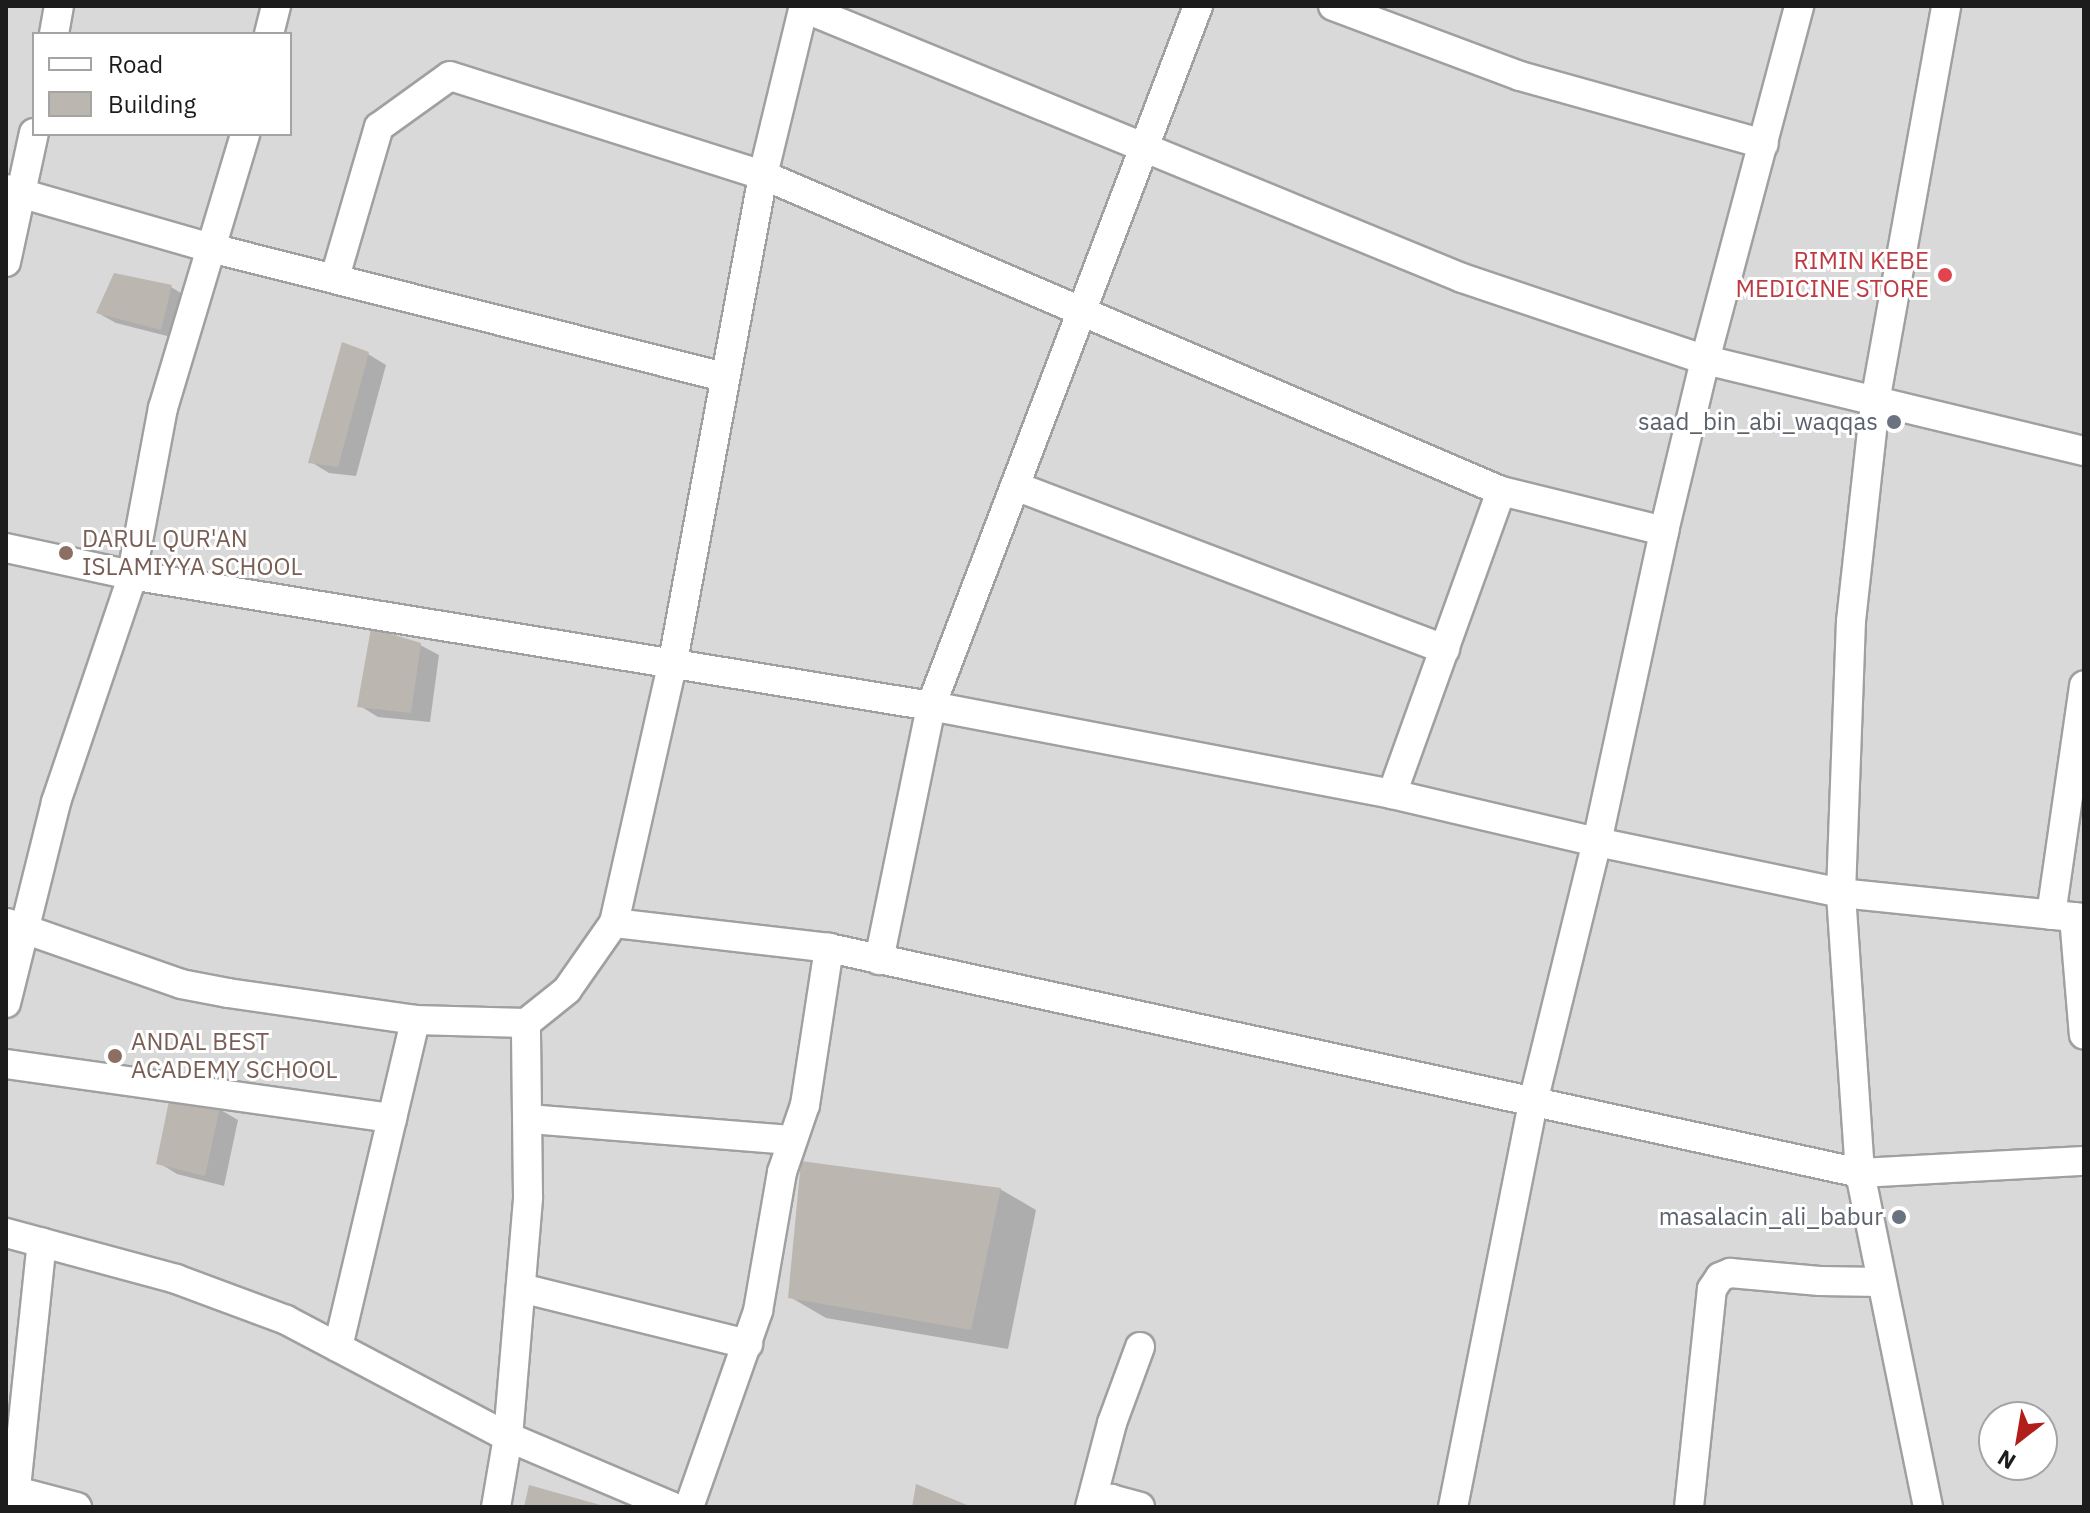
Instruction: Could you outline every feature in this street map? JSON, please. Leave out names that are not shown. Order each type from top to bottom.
[{"type":"street","points":[[54,32],[59,6]]},
{"type":"street","points":[[270,32],[276,6]]},
{"type":"street","points":[[879,960],[931,706],[1198,6]]},
{"type":"street","points":[[1333,6],[1520,76],[1764,144]]},
{"type":"street","points":[[1453,1507],[1533,1102],[1597,842],[1664,531],[1705,360],[1799,6]]},
{"type":"street","points":[[1928,1507],[1860,1173],[1841,893],[1851,621],[1875,402],[1946,6]]},
{"type":"street","points":[[15,925],[181,984],[415,1020],[526,1023],[567,990],[614,923],[673,661],[763,175],[804,7],[1462,278],[1705,360],[2084,451]]},
{"type":"street","points":[[335,277],[379,127],[450,76],[763,175],[1501,491],[1664,531]]},
{"type":"street","points":[[6,262],[14,191],[33,136]]},
{"type":"street","points":[[6,1003],[15,925],[131,575],[163,408],[244,136]]},
{"type":"street","points":[[14,191],[211,248],[724,377]]},
{"type":"street","points":[[1015,486],[1445,649]]},
{"type":"street","points":[[1392,794],[1501,491]]},
{"type":"street","points":[[6,548],[131,575],[673,661],[931,706],[1392,794],[1597,842],[1841,893],[2070,917]]},
{"type":"street","points":[[2084,685],[2070,917],[2084,1035]]},
{"type":"street","points":[[614,923],[829,948],[1860,1173],[2084,1161]]},
{"type":"street","points":[[689,1507],[748,1344],[792,1140],[805,1105],[829,948]]},
{"type":"street","points":[[338,1347],[415,1020]]},
{"type":"street","points":[[496,1507],[508,1437],[528,1197],[526,1023]]},
{"type":"street","points":[[6,1064],[392,1118]]},
{"type":"street","points":[[529,1119],[792,1140]]},
{"type":"street","points":[[6,1233],[176,1279],[286,1320],[508,1437],[673,1507]]},
{"type":"street","points":[[42,1242],[15,1499],[77,1507]]},
{"type":"street","points":[[1689,1507],[1712,1289],[1720,1277],[1730,1273],[1820,1281],[1881,1282]]},
{"type":"street","points":[[521,1288],[748,1344]]},
{"type":"street","points":[[1090,1507],[1112,1423],[1140,1347]]},
{"type":"street","points":[[1090,1507],[1111,1499],[1140,1507]]},
{"type":"shaded area","points":[[6,6],[2084,6],[2084,1507],[6,1507]]},
{"type":"building","points":[[114,273],[172,285],[161,330],[96,313]]},
{"type":"building","points":[[342,342],[369,352],[338,467],[308,463]]},
{"type":"building","points":[[371,628],[421,643],[411,713],[357,707]]},
{"type":"building","points":[[169,1101],[220,1107],[205,1176],[156,1164]]},
{"type":"building","points":[[801,1161],[1001,1188],[971,1330],[788,1298]]},
{"type":"building","points":[[916,1484],[972,1507],[912,1507]]},
{"type":"building","points":[[529,1485],[604,1506],[604,1507],[524,1507]]},
{"type":"place","name":"RIMIN KEBE MEDICINE STORE","points":[[1945,275]]},
{"type":"place","name":"saad_bin_abi_waqqas","points":[[1894,422]]},
{"type":"place","name":"DARUL QUR'AN ISLAMIYYA SCHOOL","points":[[66,553]]},
{"type":"place","name":"ANDAL BEST ACADEMY SCHOOL","points":[[115,1056]]},
{"type":"place","name":"masalacin_ali_babur","points":[[1899,1217]]}]
